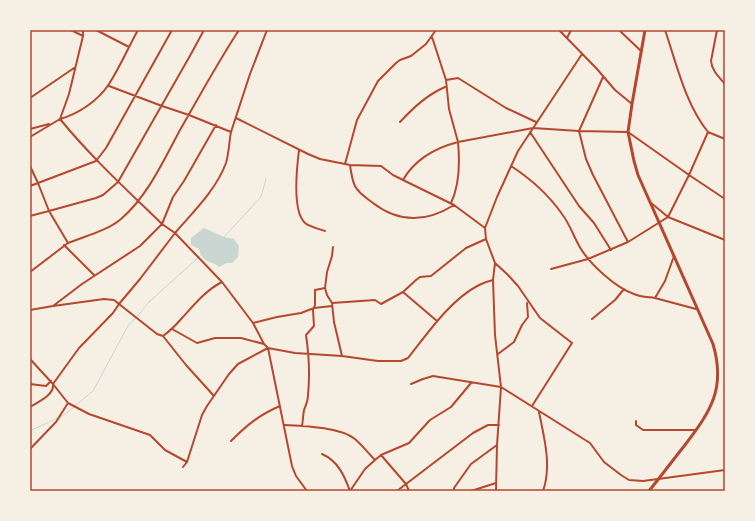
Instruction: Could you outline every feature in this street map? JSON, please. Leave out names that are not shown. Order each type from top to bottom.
[{"type":"main road","points":[[645,30],[628,132],[634,161],[649,201],[696,309],[713,344],[716,354],[718,381],[714,400],[707,415],[649,491]]},
{"type":"street","points":[[71,30],[83,36]]},
{"type":"street","points":[[60,119],[65,108],[76,67],[83,30]]},
{"type":"street","points":[[96,30],[129,47]]},
{"type":"street","points":[[30,137],[52,123],[70,116],[90,103],[108,85],[138,30]]},
{"type":"street","points":[[30,186],[96,161],[106,148],[172,30]]},
{"type":"street","points":[[30,216],[96,198],[103,195],[118,182],[204,30]]},
{"type":"street","points":[[30,272],[64,245],[114,224],[138,201],[161,165],[189,114],[239,30]]},
{"type":"street","points":[[30,407],[46,396],[54,388],[53,384],[79,348],[113,313],[175,233],[208,194],[222,172],[226,161],[231,132],[250,74],[267,30]]},
{"type":"street","points":[[345,164],[357,120],[378,81],[396,63],[411,56],[432,37],[436,30]]},
{"type":"street","points":[[559,30],[615,90],[632,104]]},
{"type":"street","points":[[567,38],[571,30]]},
{"type":"street","points":[[619,30],[641,51]]},
{"type":"street","points":[[665,30],[688,99],[699,120],[708,132],[725,139]]},
{"type":"street","points":[[717,30],[711,61],[713,70],[725,84]]},
{"type":"street","points":[[432,37],[446,80],[445,87],[449,109],[458,142],[460,166],[455,192],[451,203]]},
{"type":"street","points":[[496,491],[497,445],[501,387],[495,335],[493,280],[495,264],[486,239],[485,228],[518,151],[582,54]]},
{"type":"street","points":[[30,98],[76,67]]},
{"type":"street","points":[[603,77],[579,131],[586,159],[593,175],[628,242]]},
{"type":"street","points":[[446,80],[458,78],[506,108],[536,122]]},
{"type":"street","points":[[108,85],[162,106],[189,114],[231,132]]},
{"type":"street","points":[[400,122],[414,106],[424,98],[445,87]]},
{"type":"street","points":[[236,118],[320,159],[350,165],[381,166],[392,175],[451,203],[485,228]]},
{"type":"street","points":[[60,119],[96,161],[162,224],[175,233],[222,282],[253,323],[264,344],[268,348],[285,425],[292,466],[296,476],[307,491]]},
{"type":"street","points":[[30,128],[52,123]]},
{"type":"street","points":[[53,306],[94,275],[140,246],[162,224],[173,197],[184,181],[216,125]]},
{"type":"street","points":[[403,180],[408,171],[431,152],[458,142],[533,128],[628,132],[688,175],[725,199]]},
{"type":"street","points":[[530,132],[579,206],[594,223],[611,250]]},
{"type":"street","points":[[551,269],[588,259],[611,250],[628,242],[668,217],[708,132]]},
{"type":"street","points":[[299,150],[296,169],[296,188],[302,218],[306,223],[325,231]]},
{"type":"street","points":[[350,165],[355,186],[361,194],[391,214],[400,217],[424,218],[440,213],[454,205]]},
{"type":"street","points":[[30,166],[49,211],[68,243]]},
{"type":"street","points":[[511,166],[526,176],[551,200],[566,219],[580,248],[588,259],[606,276],[635,295],[655,298],[696,309]]},
{"type":"street","points":[[649,201],[668,217],[725,240]]},
{"type":"street","points":[[332,303],[376,300],[382,304],[402,292],[420,277],[431,276],[466,248],[486,239]]},
{"type":"street","points":[[64,245],[94,275]]},
{"type":"street","points":[[332,247],[332,256],[327,272],[325,288],[327,296],[332,303],[334,322],[342,356]]},
{"type":"street","points":[[655,298],[665,281],[674,256]]},
{"type":"street","points":[[495,264],[518,286],[527,302],[540,318],[555,331],[572,342],[572,345],[532,406]]},
{"type":"street","points":[[184,467],[202,415],[229,374],[238,364],[268,348],[378,361],[401,361],[408,358],[437,321],[459,300],[480,284],[493,280]]},
{"type":"street","points":[[163,336],[172,329],[207,292],[222,282]]},
{"type":"street","points":[[302,426],[304,411],[308,402],[309,394],[309,354],[306,335],[314,326],[313,310],[316,305],[315,290],[325,288]]},
{"type":"street","points":[[592,319],[615,300],[624,289]]},
{"type":"street","points":[[402,292],[437,321]]},
{"type":"street","points":[[30,310],[104,299],[114,300],[157,334],[163,336],[186,365],[214,396]]},
{"type":"street","points":[[497,354],[514,342],[522,325],[528,317],[527,302]]},
{"type":"street","points":[[253,323],[301,313],[314,308],[332,306]]},
{"type":"street","points":[[172,329],[197,343],[216,338],[241,338],[264,344]]},
{"type":"street","points":[[30,359],[51,381],[68,403],[89,414],[150,435],[165,450],[187,462]]},
{"type":"street","points":[[412,384],[433,376],[501,387],[590,443],[604,462],[626,478],[636,481],[725,470]]},
{"type":"street","points":[[30,384],[46,386],[51,381]]},
{"type":"street","points":[[350,491],[365,470],[375,460],[381,455],[409,443],[430,420],[450,407],[471,383]]},
{"type":"street","points":[[30,449],[56,422],[68,403]]},
{"type":"street","points":[[231,441],[254,420],[280,406]]},
{"type":"street","points":[[539,412],[547,465],[547,476],[543,491]]},
{"type":"street","points":[[636,421],[636,425],[643,430],[696,430]]},
{"type":"street","points":[[285,425],[322,428],[349,436],[355,439],[375,460]]},
{"type":"street","points":[[397,491],[473,433],[488,425],[499,425]]},
{"type":"street","points":[[454,491],[460,477],[471,464],[497,445]]},
{"type":"street","points":[[322,454],[333,460],[341,470],[350,491]]},
{"type":"street","points":[[381,455],[406,484],[409,491]]},
{"type":"street","points":[[471,491],[496,483]]},
{"type":"shaded area","points":[[204,228],[224,237],[234,239],[239,246],[238,257],[232,263],[227,263],[219,267],[205,259],[199,249],[191,245],[191,238]]},
{"type":"waterway","points":[[224,237],[261,197],[266,179]]},
{"type":"waterway","points":[[30,431],[64,415],[93,391],[129,324],[149,302],[201,255]]}]
